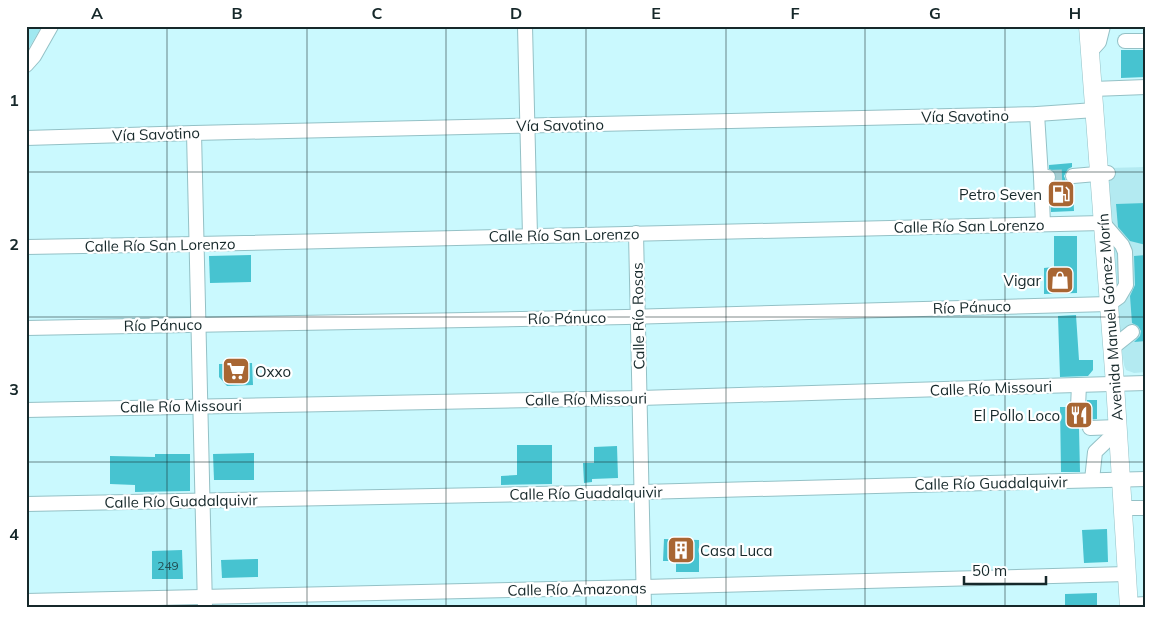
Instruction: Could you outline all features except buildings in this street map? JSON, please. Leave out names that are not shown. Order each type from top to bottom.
[{"type":"main road","name":"Avenida Manuel Gómez Morín","points":[[1088,26],[1094,110],[1104,173],[1108,304],[1127,574],[1134,606]]},
{"type":"street","points":[[26,65],[34,56],[51,26]]},
{"type":"street","points":[[525,26],[530,236]]},
{"type":"street","points":[[1090,52],[1099,42],[1103,26]]},
{"type":"street","points":[[1126,42],[1146,41]]},
{"type":"street","points":[[1093,89],[1146,87]]},
{"type":"street","name":"Vía Savotino","points":[[26,138],[1037,114],[1094,110]]},
{"type":"street","points":[[1037,114],[1045,177],[1042,224]]},
{"type":"street","points":[[194,133],[205,603]]},
{"type":"street","points":[[1073,176],[1104,173]]},
{"type":"street","name":"Calle Río San Lorenzo","points":[[26,247],[1042,224],[1105,208]]},
{"type":"street","name":"Calle Río Rosas","points":[[636,233],[644,608]]},
{"type":"street","name":"Río Pánuco","points":[[26,328],[638,316],[1108,304]]},
{"type":"street","points":[[1112,348],[1132,332]]},
{"type":"street","name":"Calle Río Missouri","points":[[26,410],[640,398],[1146,383]]},
{"type":"street","points":[[1078,406],[1079,385]]},
{"type":"street","points":[[1090,428],[1118,428]]},
{"type":"street","points":[[1092,480],[1095,452],[1118,428]]},
{"type":"street","name":"Calle Río Guadalquivir","points":[[26,504],[642,492],[1146,479]]},
{"type":"street","points":[[1123,508],[1146,508]]},
{"type":"street","name":"Calle Río Amazonas","points":[[26,601],[205,603],[644,587],[1127,574]]},
{"type":"shaded area","points":[[26,26],[42,26],[26,53]]},
{"type":"shaded area","points":[[1146,167],[1146,372],[1134,373],[1126,370],[1124,365],[1119,330],[1108,168]]},
{"type":"tunnel","points":[[1048,177],[1073,176]]},
{"type":"tunnel","points":[[1078,407],[1078,415],[1090,428]]},
{"type":"place","name":"Petro Seven","points":[[1061,194]]},
{"type":"place","name":"Vigar","points":[[1060,280]]},
{"type":"place","name":"Oxxo","points":[[236,371]]},
{"type":"place","name":"El Pollo Loco","points":[[1079,415]]},
{"type":"place","name":"Casa Luca","points":[[681,550]]}]
